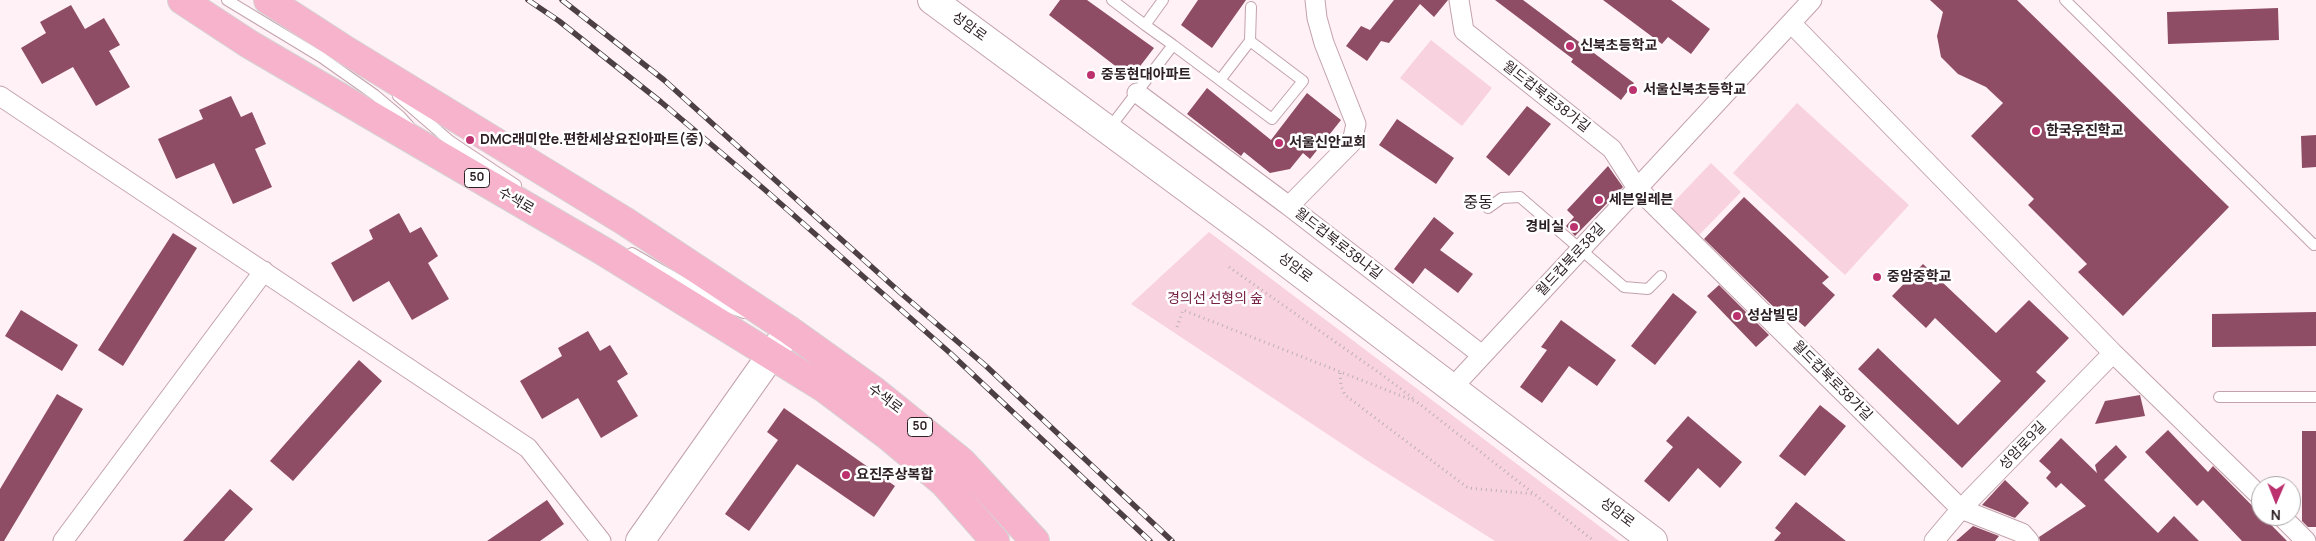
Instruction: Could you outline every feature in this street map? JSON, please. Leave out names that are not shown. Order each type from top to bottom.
[{"type":"main road","name":"수색로","points":[[182,0],[249,44],[603,251],[773,354],[824,388],[888,436],[944,483],[995,541]]},
{"type":"main road","name":"수색로","points":[[268,0],[347,51],[626,222],[790,330],[873,390],[962,462],[1035,541]]},
{"type":"main road","name":"성암로","points":[[932,0],[1108,130],[1654,541]]},
{"type":"main road","points":[[640,541],[790,330]]},
{"type":"street","name":"월드컵북로38나길","points":[[1316,0],[1317,18],[1324,43],[1356,124],[1352,142],[1289,206],[1482,355]]},
{"type":"street","name":"월드컵북로38가길","points":[[1459,0],[1464,31],[1612,149],[1637,188],[1961,509]]},
{"type":"street","name":"월드컵북로38길","points":[[1452,388],[1812,0]]},
{"type":"street","points":[[1791,22],[2113,352],[2251,487]]},
{"type":"street","points":[[1137,93],[1289,206]]},
{"type":"street","points":[[0,96],[528,448],[601,541]]},
{"type":"street","points":[[63,541],[264,271]]},
{"type":"street","name":"성암로9길","points":[[1934,541],[1961,509],[2113,352]]},
{"type":"street","points":[[1961,509],[2022,533],[2027,540]]},
{"type":"street","points":[[2291,526],[2306,541]]},
{"type":"lane","points":[[227,0],[321,57],[375,95],[400,116],[430,151]]},
{"type":"lane","points":[[1112,0],[1272,120],[1302,81],[1250,41]]},
{"type":"lane","points":[[1145,24],[1164,0]]},
{"type":"lane","points":[[2065,0],[2316,244]]},
{"type":"lane","points":[[1220,80],[1250,41],[1251,7]]},
{"type":"lane","points":[[1108,130],[1173,45]]},
{"type":"lane","points":[[347,51],[450,141],[521,189]]},
{"type":"lane","points":[[1488,208],[1502,198],[1520,197],[1624,287],[1648,289],[1661,276]]},
{"type":"lane","points":[[622,247],[722,306],[790,330]]},
{"type":"lane","points":[[2219,397],[2316,397]]},
{"type":"path","points":[[1229,267],[1381,374],[1594,541]]},
{"type":"path","points":[[1177,327],[1183,310],[1417,402]]},
{"type":"path","points":[[1340,372],[1341,386],[1345,395],[1468,488],[1534,494]]},
{"type":"green space","points":[[1431,40],[1492,88],[1462,126],[1400,78]]},
{"type":"green space","points":[[1797,103],[1909,205],[1845,275],[1733,173]]},
{"type":"green space","points":[[1711,163],[1741,192],[1699,235],[1669,207]]},
{"type":"green space","name":"경의선 선형의 숲","points":[[1209,232],[1619,541],[1495,541],[1371,463],[1131,304]]},
{"type":"building","points":[[1060,0],[1087,0],[1154,48],[1131,78],[1049,15]]},
{"type":"building","points":[[1198,0],[1246,0],[1212,48],[1181,25]]},
{"type":"building","points":[[1394,0],[1448,0],[1434,17],[1420,4],[1389,43],[1381,41],[1367,61],[1346,46],[1361,26],[1370,30]]},
{"type":"building","points":[[1495,0],[1523,0],[1634,83],[1621,100],[1571,62],[1573,59]]},
{"type":"building","points":[[1603,0],[1671,0],[1710,29],[1691,54],[1668,37],[1662,44]]},
{"type":"building","name":"한국우진학교","points":[[1930,0],[2017,0],[2229,207],[2123,316],[2078,272],[2087,264],[2028,205],[2034,199],[1971,136],[2003,103],[1986,87],[1958,74],[1941,57],[1937,36],[1943,12]]},
{"type":"building","points":[[71,5],[85,29],[104,18],[120,45],[109,51],[130,87],[96,106],[73,67],[42,84],[21,48],[46,33],[40,22]]},
{"type":"building","points":[[2278,8],[2279,40],[2168,44],[2167,12]]},
{"type":"building","points":[[1207,88],[1271,140],[1307,93],[1341,120],[1310,159],[1303,153],[1290,169],[1270,173],[1244,152],[1241,156],[1187,114]]},
{"type":"building","points":[[231,96],[241,117],[252,112],[266,144],[255,149],[272,187],[233,204],[214,163],[176,179],[158,139],[203,119],[199,110]]},
{"type":"building","points":[[1527,106],[1551,124],[1509,176],[1486,157]]},
{"type":"building","points":[[1397,119],[1454,158],[1436,184],[1379,145]]},
{"type":"building","points":[[2316,135],[2316,167],[2302,168],[2301,136]]},
{"type":"building","points":[[1608,166],[1623,187],[1575,236],[1566,226],[1574,217],[1567,210]]},
{"type":"building","points":[[1744,197],[1829,277],[1822,283],[1835,295],[1805,327],[1792,316],[1788,321],[1704,239]]},
{"type":"building","points":[[399,213],[410,233],[421,227],[438,256],[428,263],[449,299],[412,320],[389,281],[353,302],[331,263],[373,239],[369,230]]},
{"type":"building","points":[[1434,217],[1454,233],[1440,250],[1473,274],[1458,293],[1425,268],[1413,284],[1394,269]]},
{"type":"building","points":[[173,233],[197,248],[123,366],[98,350]]},
{"type":"building","points":[[1923,264],[1996,333],[2029,300],[2069,338],[2036,372],[2046,381],[1962,468],[1858,369],[1878,348],[1958,425],[2001,381],[1935,318],[1926,328],[1892,296]]},
{"type":"building","name":"성삼빌딩","points":[[1719,285],[1769,335],[1756,347],[1707,296]]},
{"type":"building","points":[[1673,293],[1697,312],[1655,365],[1631,346]]},
{"type":"building","points":[[21,310],[78,345],[62,371],[5,336]]},
{"type":"building","points":[[2316,312],[2316,346],[2212,347],[2212,314]]},
{"type":"building","points":[[1561,320],[1616,360],[1597,386],[1569,366],[1542,403],[1520,387],[1547,350],[1541,347]]},
{"type":"building","points":[[588,331],[600,351],[610,345],[628,374],[617,381],[638,416],[601,438],[578,398],[542,419],[520,381],[562,356],[558,348]]},
{"type":"building","points":[[359,360],[382,381],[293,481],[270,461]]},
{"type":"building","points":[[57,394],[83,409],[4,541],[0,541],[0,489]]},
{"type":"building","points":[[2140,395],[2145,416],[2095,424],[2105,401]]},
{"type":"building","points":[[1820,405],[1846,426],[1805,476],[1779,456]]},
{"type":"building","name":"요진주상복합","points":[[784,408],[895,486],[874,517],[797,464],[749,531],[725,514],[778,440],[767,432]]},
{"type":"building","points":[[1688,416],[1742,462],[1720,488],[1698,468],[1669,502],[1644,481],[1673,447],[1666,441]]},
{"type":"building","points":[[2168,430],[2208,472],[2213,466],[2251,505],[2251,526],[2272,526],[2287,541],[2242,541],[2203,500],[2197,506],[2145,452]]},
{"type":"building","points":[[2302,431],[2316,431],[2316,527],[2308,527],[2302,521]]},
{"type":"building","points":[[2061,438],[2097,473],[2095,465],[2116,445],[2127,457],[2104,480],[2158,533],[2174,516],[2199,541],[2040,541],[2039,537],[2086,506],[2061,483],[2056,488],[2046,478],[2051,472],[2039,461]]},
{"type":"building","points":[[2005,480],[2029,503],[2015,518],[1982,505]]},
{"type":"building","points":[[230,489],[253,509],[224,541],[183,541]]},
{"type":"building","points":[[547,500],[564,524],[540,541],[487,541]]},
{"type":"building","points":[[1796,502],[1846,541],[1774,541],[1781,533],[1775,528]]},
{"type":"building","points":[[1973,526],[1999,536],[1995,541],[1956,541]]},
{"type":"railway","points":[[528,0],[559,21],[661,102],[764,189],[950,353],[1150,541]]},
{"type":"railway","points":[[562,0],[664,80],[903,295],[986,366],[1172,541]]},
{"type":"place","name":"신북초등학교","points":[[1570,46]]},
{"type":"place","name":"중동현대아파트","points":[[1091,75]]},
{"type":"place","name":"서울신북초등학교","points":[[1633,90]]},
{"type":"place","name":"한국우진학교","points":[[2036,131]]},
{"type":"place","name":"DMC래미안e.편한세상요진아파트(중)","points":[[470,140]]},
{"type":"place","name":"서울신안교회","points":[[1279,143]]},
{"type":"place","name":"세븐일레븐","points":[[1599,200]]},
{"type":"place","name":"경비실","points":[[1574,227]]},
{"type":"place","name":"중암중학교","points":[[1877,277]]},
{"type":"place","name":"성삼빌딩","points":[[1737,316]]},
{"type":"place","name":"요진주상복합","points":[[846,475]]},
{"type":"district","name":"중동","points":[[1478,204]]}]
